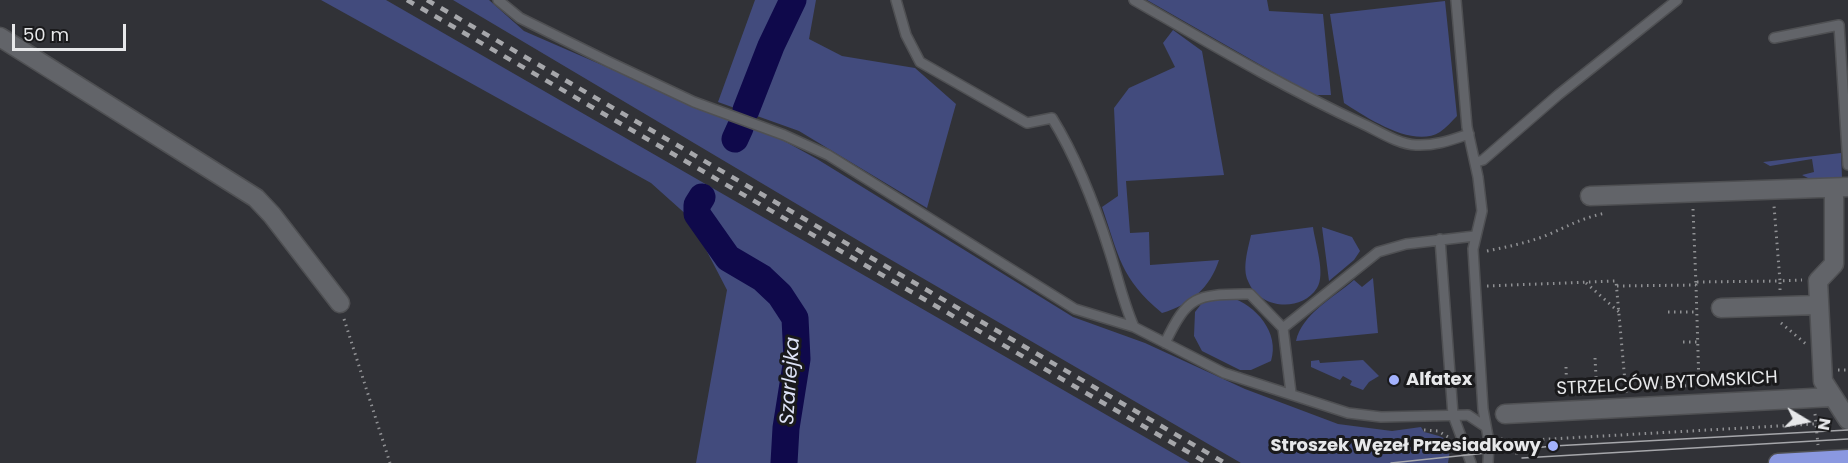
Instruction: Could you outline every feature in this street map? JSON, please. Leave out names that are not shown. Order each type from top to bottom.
[{"type":"highway","points":[[1778,463],[1848,459]]},
{"type":"street","points":[[0,37],[256,198],[272,215],[340,303]]},
{"type":"street","points":[[1590,196],[1692,200],[1841,187],[1834,264],[1818,281],[1818,305],[1823,381],[1843,422]]},
{"type":"street","points":[[1721,308],[1818,305]]},
{"type":"street","name":"STRZELCÓW BYTOMSKICH","points":[[1504,414],[1832,397]]},
{"type":"lane","points":[[498,0],[520,18],[694,102],[784,135],[828,155],[1075,309],[1134,327],[1224,373],[1348,413],[1381,417],[1468,415],[1486,427]]},
{"type":"lane","points":[[896,0],[906,35],[920,62],[1028,123],[1052,118],[1074,154],[1110,254],[1121,297],[1134,327]]},
{"type":"lane","points":[[1134,0],[1342,114],[1395,139],[1413,145],[1437,144],[1469,134]]},
{"type":"lane","points":[[1456,0],[1469,134],[1476,162],[1482,211],[1474,236],[1482,409],[1490,452],[1488,463]]},
{"type":"lane","points":[[1476,162],[1483,160],[1558,95],[1677,0]]},
{"type":"lane","points":[[1774,38],[1839,26],[1848,165]]},
{"type":"lane","points":[[1283,328],[1378,252],[1440,238],[1474,236]]},
{"type":"lane","points":[[1440,238],[1453,415],[1471,463]]},
{"type":"lane","points":[[1165,343],[1179,314],[1204,295],[1250,294],[1283,328],[1291,393]]},
{"type":"lane","points":[[1490,452],[1497,463]]},
{"type":"lane","points":[[1461,463],[1466,454]]},
{"type":"path","points":[[1692,200],[1704,207]]},
{"type":"path","points":[[1682,208],[1692,200]]},
{"type":"path","points":[[1692,200],[1699,386]]},
{"type":"path","points":[[1617,286],[1780,281],[1774,205]]},
{"type":"path","points":[[1487,251],[1535,239],[1587,216],[1616,212]]},
{"type":"path","points":[[1487,286],[1616,281],[1626,407]]},
{"type":"path","points":[[1585,282],[1619,312]]},
{"type":"path","points":[[340,303],[390,463]]},
{"type":"path","points":[[1668,312],[1697,312]]},
{"type":"path","points":[[1779,318],[1783,325],[1809,348]]},
{"type":"path","points":[[1683,342],[1698,342]]},
{"type":"path","points":[[1595,358],[1598,409]]},
{"type":"path","points":[[1566,367],[1568,410]]},
{"type":"path","points":[[1813,397],[1817,446],[1826,445]]},
{"type":"path","points":[[1501,440],[1843,422]]},
{"type":"path","points":[[1424,430],[1438,431],[1448,436],[1452,444]]},
{"type":"path","points":[[1515,441],[1517,458]]},
{"type":"shaded area","points":[[321,0],[386,0],[1190,463],[696,463],[727,290],[689,217],[651,183]]},
{"type":"shaded area","points":[[453,0],[489,0],[524,31],[719,116],[777,137],[817,159],[1073,317],[1145,343],[1245,389],[1338,424],[1392,431],[1421,427],[1424,432],[1443,438],[1449,444],[1448,463],[1241,463],[881,254]]},
{"type":"shaded area","points":[[755,0],[816,0],[809,39],[842,56],[915,68],[956,104],[927,208],[799,131],[718,102]]},
{"type":"shaded area","points":[[1147,0],[1267,0],[1269,11],[1323,14],[1331,95],[1313,95]]},
{"type":"shaded area","points":[[1445,1],[1457,116],[1440,132],[1417,137],[1377,123],[1344,103],[1330,14]]},
{"type":"shaded area","points":[[1173,30],[1202,51],[1224,175],[1126,181],[1130,233],[1149,232],[1150,265],[1219,260],[1210,279],[1198,294],[1172,310],[1162,313],[1137,289],[1129,277],[1117,253],[1102,207],[1118,196],[1114,108],[1129,88],[1175,67],[1163,43]]},
{"type":"shaded area","points":[[1841,153],[1842,178],[1812,180],[1802,175],[1814,172],[1812,159],[1770,166],[1763,162]]},
{"type":"shaded area","points":[[1313,227],[1320,267],[1317,288],[1310,296],[1291,304],[1270,302],[1261,297],[1253,290],[1246,276],[1246,258],[1251,235]]},
{"type":"shaded area","points":[[1322,227],[1352,237],[1360,251],[1354,260],[1329,281]]},
{"type":"shaded area","points":[[1373,278],[1378,333],[1296,341],[1305,322],[1320,307],[1354,280],[1362,287]]},
{"type":"shaded area","points":[[1230,297],[1249,306],[1264,322],[1272,340],[1271,361],[1251,370],[1240,370],[1202,351],[1194,336],[1195,312],[1202,303]]},
{"type":"shaded area","points":[[1319,360],[1320,363],[1363,360],[1379,376],[1369,382],[1363,390],[1350,385],[1352,381],[1343,376],[1340,380],[1311,367],[1311,361]]},
{"type":"waterway","name":"Szarlejka","points":[[746,110],[771,46],[793,0]]},
{"type":"waterway","name":"Szarlejka","points":[[735,139],[740,128]]},
{"type":"waterway","name":"Szarlejka","points":[[702,197],[697,205],[697,214],[728,258],[762,278],[780,295],[795,318],[797,359],[786,428],[784,463]]},
{"type":"tram line","points":[[1391,463],[1553,446],[1848,430]]},
{"type":"tram line","points":[[1522,458],[1848,439]]},
{"type":"railway","points":[[407,0],[1207,463]]},
{"type":"railway","points":[[427,0],[1225,463]]},
{"type":"place","name":"Alfatex","points":[[1394,380]]},
{"type":"place","name":"Stroszek Węzeł Przesiadkowy","points":[[1553,446]]}]
